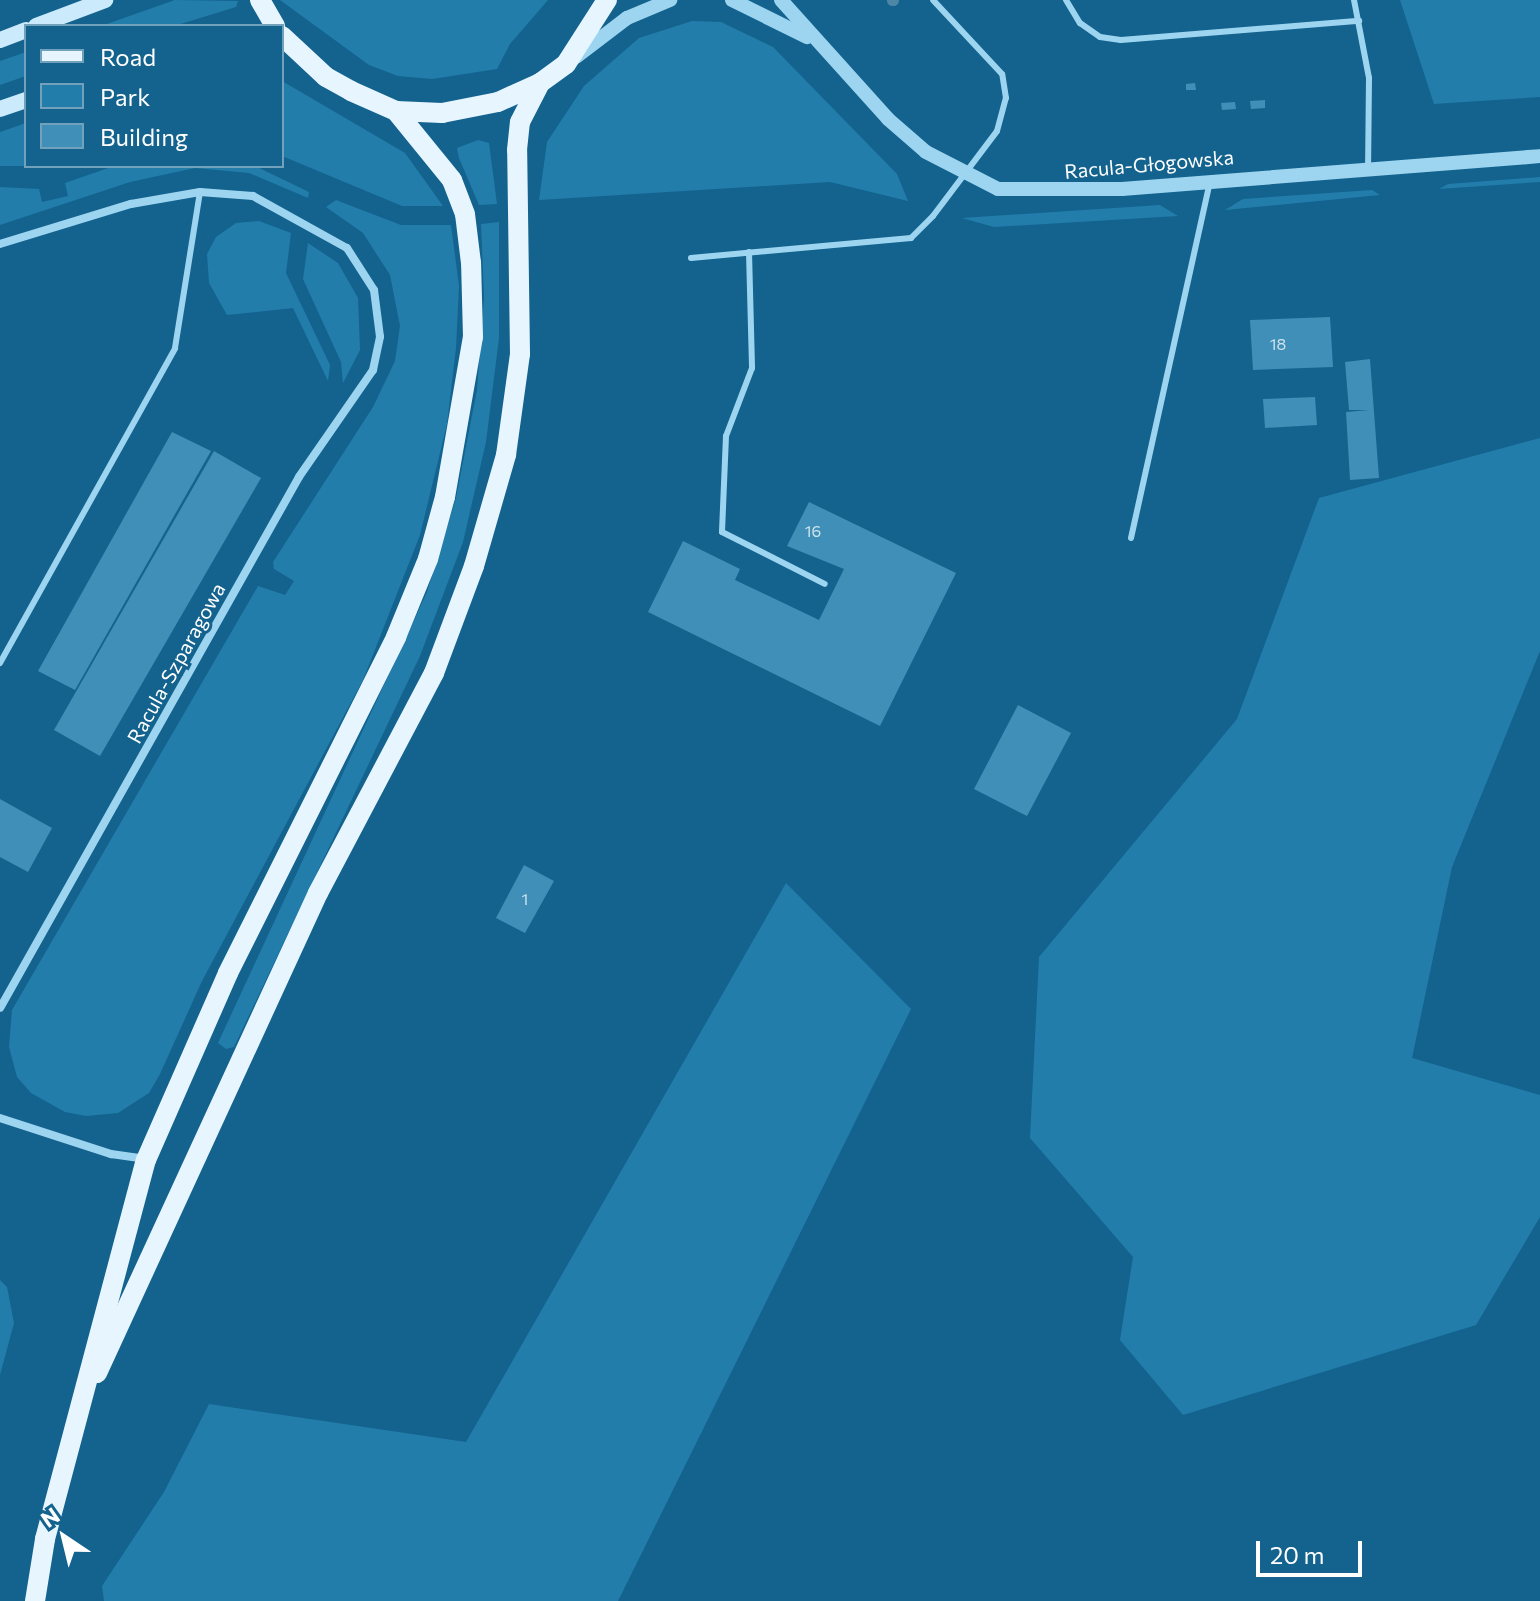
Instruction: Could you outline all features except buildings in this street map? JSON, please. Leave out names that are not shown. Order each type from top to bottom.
[{"type":"main road","points":[[41,24],[105,0]]},
{"type":"main road","points":[[260,0],[274,24]]},
{"type":"main road","points":[[396,111],[470,110],[540,83],[566,64],[607,0]]},
{"type":"main road","points":[[0,40],[24,31]]},
{"type":"main road","points":[[35,1601],[81,1405],[146,1160],[228,973],[396,637],[428,559],[445,497],[473,337],[471,263],[465,214],[452,180],[396,111],[326,77],[289,50]]},
{"type":"main road","points":[[81,1405],[318,893],[434,673],[474,566],[506,455],[520,354],[517,150],[520,122],[540,83]]},
{"type":"main road","points":[[0,109],[24,101]]},
{"type":"street","points":[[566,64],[627,18],[670,0]]},
{"type":"street","name":"Racula-Głogowska","points":[[732,0],[815,42]]},
{"type":"street","name":"Racula-Głogowska","points":[[781,0],[815,42],[888,119],[926,152],[966,177],[998,189],[1044,192],[1540,156]]},
{"type":"street","points":[[0,244],[131,204],[200,192]]},
{"type":"street","name":"Racula-Szparagowa","points":[[0,1008],[299,477],[373,370],[380,337],[374,290],[347,248],[253,196],[200,192]]},
{"type":"street","points":[[0,1118],[111,1154],[146,1160]]},
{"type":"lane","points":[[691,258],[911,238],[966,177],[997,131],[1004,87],[1002,74],[933,0]]},
{"type":"lane","points":[[1066,0],[1080,23],[1100,37],[1121,40],[1359,21]]},
{"type":"lane","points":[[1354,0],[1369,78],[1368,167]]},
{"type":"lane","points":[[1131,538],[1211,179]]},
{"type":"lane","points":[[0,663],[175,348],[200,192]]},
{"type":"lane","points":[[749,252],[752,368],[726,436],[722,532],[825,584]]},
{"type":"green space","points":[[175,0],[238,1],[236,7],[181,24],[107,24]]},
{"type":"green space","points":[[280,0],[548,0],[510,44],[497,69],[432,79],[398,76],[369,65]]},
{"type":"green space","points":[[1400,0],[1540,0],[1540,97],[1434,104]]},
{"type":"green space","points":[[692,21],[721,22],[773,47],[897,174],[908,201],[830,182],[539,200],[547,142],[584,86],[639,38]]},
{"type":"green space","points":[[24,53],[24,77],[0,85],[0,61]]},
{"type":"green space","points":[[284,82],[405,153],[443,206],[402,206],[284,157]]},
{"type":"green space","points":[[24,124],[24,166],[0,166],[0,132]]},
{"type":"green space","points":[[478,140],[489,143],[497,204],[479,205],[459,158],[457,148]]},
{"type":"green space","points":[[108,168],[195,168],[130,182],[0,225],[0,187],[39,189],[42,202],[68,196],[65,183]]},
{"type":"green space","points":[[195,168],[259,168],[309,192],[308,198],[249,173]]},
{"type":"green space","points":[[1540,177],[1540,182],[1439,189],[1448,184]]},
{"type":"green space","points":[[1372,190],[1380,195],[1225,210],[1243,199]]},
{"type":"green space","points":[[336,200],[401,225],[451,225],[459,286],[456,348],[447,424],[420,535],[363,680],[202,981],[149,1093],[118,1113],[86,1116],[65,1112],[31,1093],[17,1077],[9,1047],[12,1010],[258,586],[285,595],[294,581],[274,569],[273,562],[373,407],[395,361],[400,326],[390,275],[363,233],[326,207]]},
{"type":"green space","points":[[1160,205],[1178,216],[994,227],[962,218]]},
{"type":"green space","points":[[259,221],[291,233],[286,273],[330,365],[328,381],[293,308],[227,315],[209,283],[207,254],[216,237],[236,223]]},
{"type":"green space","points":[[499,222],[499,338],[486,442],[463,542],[420,656],[234,1047],[226,1049],[218,1043],[427,592],[456,498],[477,390],[484,297],[481,224]]},
{"type":"green space","points":[[308,243],[338,263],[358,298],[360,350],[343,383],[341,362],[303,279]]},
{"type":"green space","points":[[1540,438],[1540,651],[1452,867],[1412,1058],[1540,1095],[1540,1217],[1476,1325],[1183,1415],[1120,1340],[1133,1257],[1030,1138],[1039,957],[1237,719],[1319,498]]},
{"type":"green space","points":[[786,883],[911,1009],[618,1601],[104,1601],[102,1586],[164,1492],[209,1404],[466,1442]]},
{"type":"green space","points":[[0,1280],[7,1287],[14,1323],[0,1375]]}]
